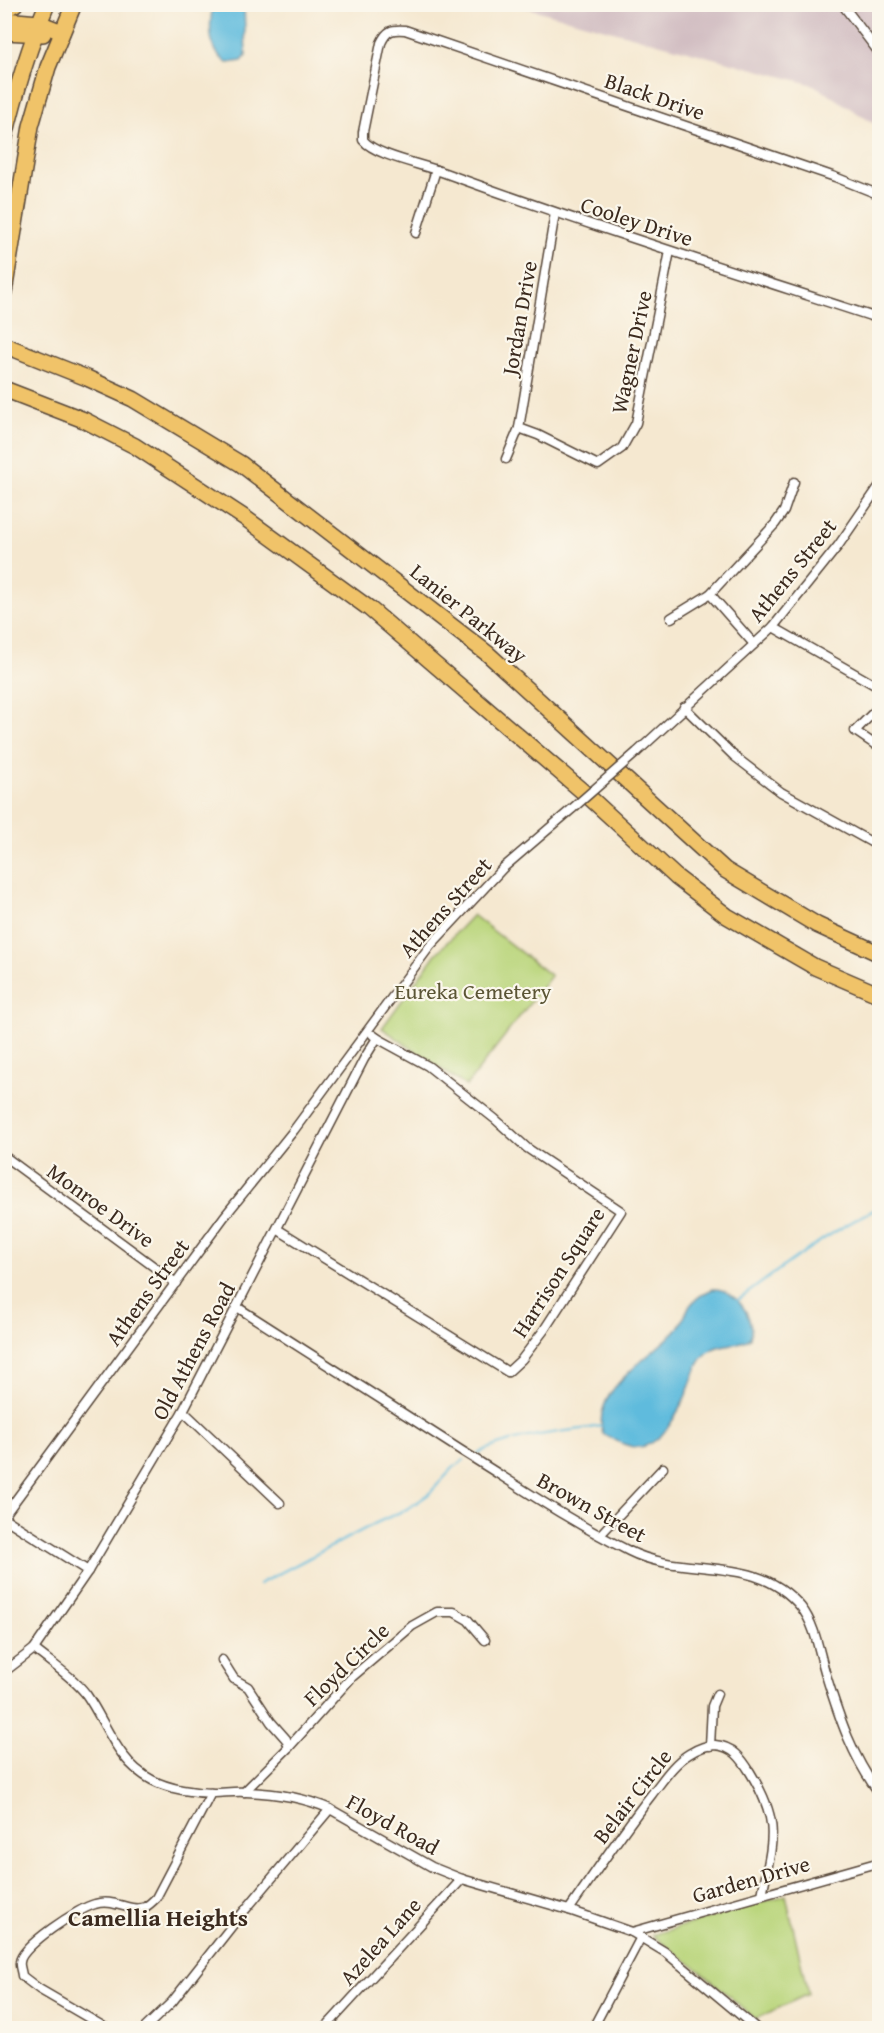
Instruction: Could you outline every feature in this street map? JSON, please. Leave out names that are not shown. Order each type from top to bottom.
[{"type":"highway","points":[[4,10],[15,4]]},
{"type":"highway","points":[[4,141],[16,93],[47,4]]},
{"type":"highway","points":[[4,292],[31,126],[60,35],[74,4]]},
{"type":"highway","points":[[4,20],[60,35]]},
{"type":"highway","points":[[4,32],[37,28]]},
{"type":"highway","name":"Lanier Parkway","points":[[4,345],[133,399],[241,464],[488,654],[725,870],[817,925],[879,954]]},
{"type":"highway","points":[[4,388],[84,420],[135,446],[245,518],[370,609],[588,796],[676,877],[727,916],[815,967],[879,995]]},
{"type":"street","points":[[842,4],[879,54]]},
{"type":"street","name":"Black Drive","points":[[385,154],[367,145],[363,140],[381,42],[386,33],[393,29],[405,30],[835,177],[879,195]]},
{"type":"street","name":"Cooley Drive","points":[[385,154],[555,213],[879,319]]},
{"type":"street","points":[[416,233],[436,170]]},
{"type":"street","name":"Jordan Drive","points":[[506,459],[519,428],[555,213]]},
{"type":"street","name":"Wagner Drive","points":[[519,428],[598,465],[622,448],[636,423],[670,251]]},
{"type":"street","name":"Athens Street","points":[[671,618],[710,594],[775,524],[784,511],[794,482]]},
{"type":"street","name":"Athens Street","points":[[4,1517],[224,1217],[294,1130],[430,946],[503,868],[637,752],[772,627],[838,546],[879,485]]},
{"type":"street","points":[[710,594],[754,644]]},
{"type":"street","points":[[772,627],[879,688]]},
{"type":"street","points":[[879,706],[855,731],[879,748]]},
{"type":"street","points":[[684,707],[734,756],[781,792],[879,847]]},
{"type":"street","points":[[367,1030],[377,1038]]},
{"type":"street","name":"Harrison Square","points":[[277,1229],[508,1372],[522,1359],[544,1330],[621,1211],[527,1148],[495,1119],[428,1066],[377,1038]]},
{"type":"street","name":"Old Athens Road","points":[[4,1672],[34,1649],[88,1570],[183,1411],[364,1059],[377,1038]]},
{"type":"street","name":"Monroe Drive","points":[[4,1156],[176,1282]]},
{"type":"street","name":"Brown Street","points":[[237,1306],[492,1470],[631,1552],[657,1562],[719,1568],[744,1573],[773,1584],[796,1602],[811,1623],[855,1754],[879,1794]]},
{"type":"street","points":[[183,1411],[280,1503]]},
{"type":"street","points":[[600,1535],[663,1468]]},
{"type":"street","points":[[4,1517],[88,1570]]},
{"type":"street","name":"Floyd Circle","points":[[244,1792],[289,1747],[352,1677],[412,1626],[437,1612],[454,1612],[468,1620],[485,1640]]},
{"type":"street","name":"Floyd Road","points":[[34,1649],[85,1693],[131,1767],[151,1779],[166,1785],[211,1793],[244,1792],[298,1798],[330,1809],[413,1858],[462,1879],[569,1910],[632,1932],[665,1952],[756,2028]]},
{"type":"street","points":[[222,1660],[234,1679],[248,1687],[286,1739],[289,1747]]},
{"type":"street","points":[[717,1694],[712,1707],[710,1746],[729,1749],[740,1755],[772,1819],[773,1833],[762,1895]]},
{"type":"street","name":"Belair Circle","points":[[569,1910],[667,1774],[688,1754],[710,1746]]},
{"type":"street","points":[[106,2028],[39,1989],[22,1976],[20,1962],[27,1947],[74,1914],[94,1904],[112,1901],[130,1908],[144,1907],[156,1898],[211,1793]]},
{"type":"street","points":[[146,2028],[172,2002],[235,1922],[330,1809]]},
{"type":"street","name":"Garden Drive","points":[[632,1932],[879,1862]]},
{"type":"street","name":"Azelea Lane","points":[[325,2028],[462,1879]]},
{"type":"street","points":[[593,2028],[641,1937]]},
{"type":"shaded area","points":[[516,5],[879,5],[879,127],[814,85]]},
{"type":"green space","name":"Eureka Cemetery","points":[[473,915],[551,976],[466,1086],[382,1028],[435,955]]},
{"type":"green space","points":[[786,1895],[808,1994],[755,2019],[703,1973],[652,1935]]},
{"type":"water","points":[[213,5],[244,5],[246,56],[242,61],[227,63],[216,51],[210,29]]},
{"type":"water","points":[[713,1289],[728,1293],[742,1305],[750,1321],[750,1338],[741,1343],[720,1346],[706,1354],[698,1365],[686,1395],[668,1428],[654,1441],[646,1446],[633,1447],[603,1434],[601,1417],[614,1388],[679,1327],[694,1301]]},
{"type":"waterway","points":[[737,1301],[824,1239],[880,1207]]},
{"type":"waterway","points":[[478,1453],[523,1438],[601,1426]]},
{"type":"waterway","points":[[259,1584],[409,1508],[429,1494],[454,1467],[464,1460]]},
{"type":"district","name":"Camellia Heights","points":[[158,1917]]}]
